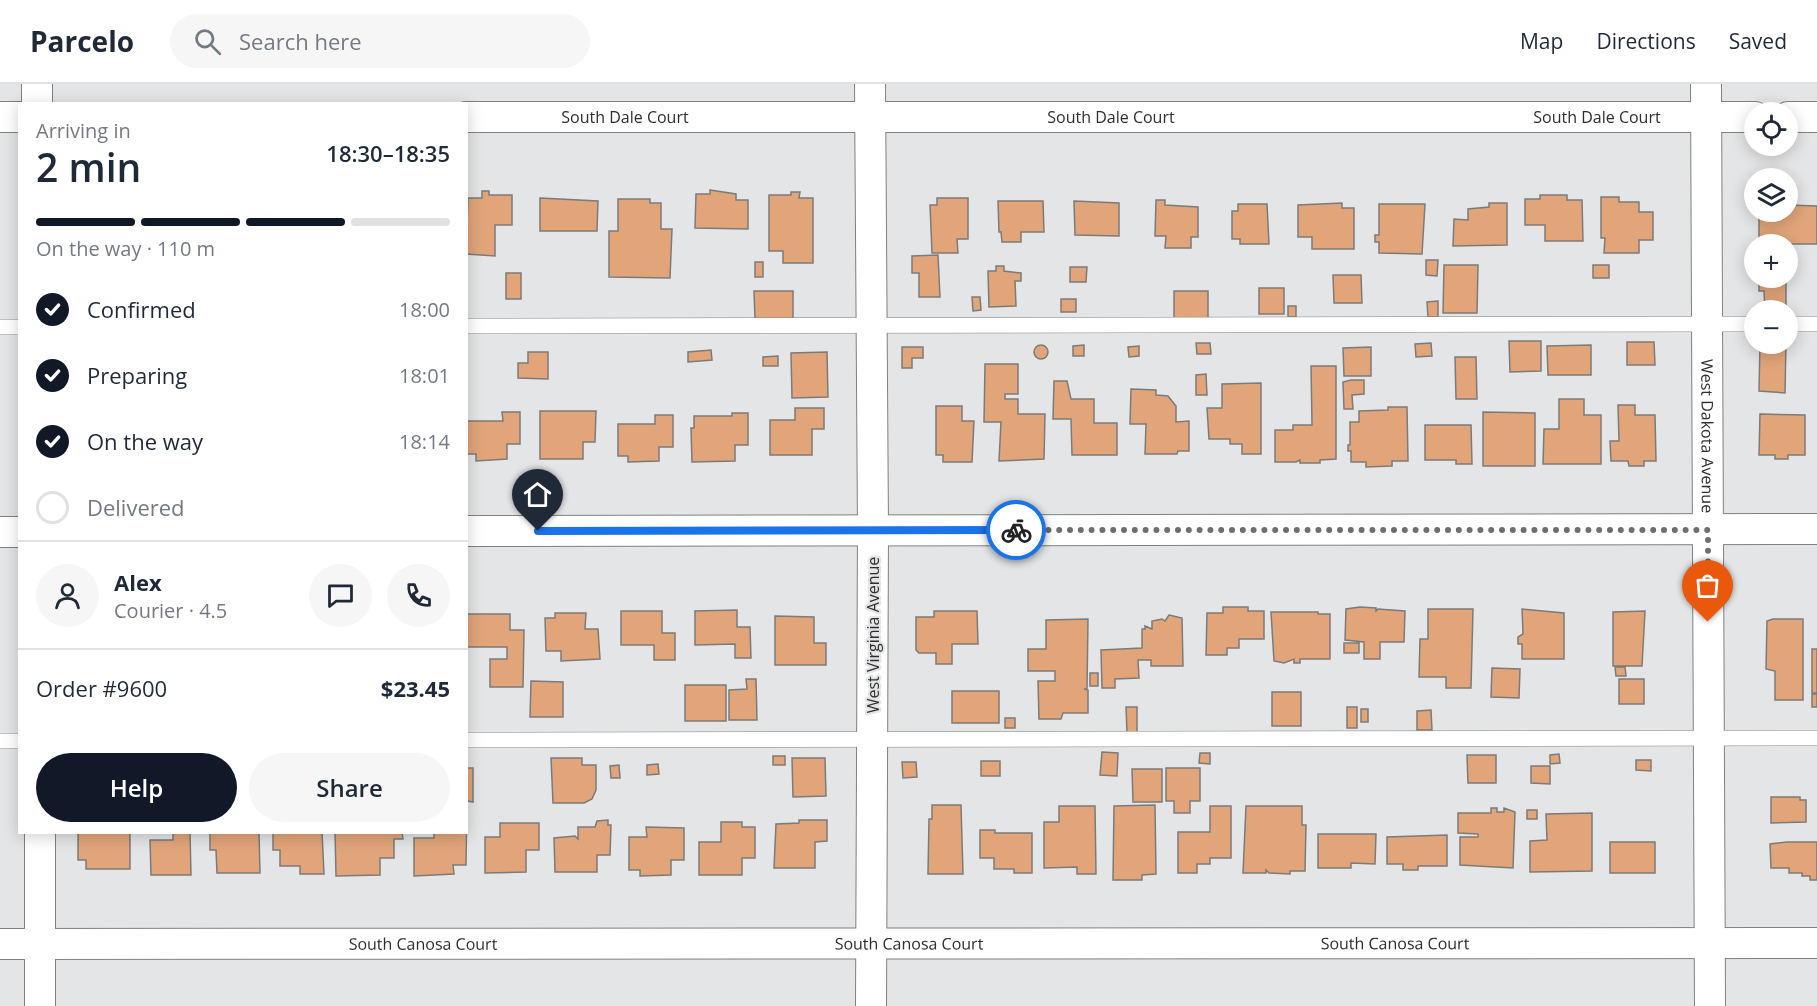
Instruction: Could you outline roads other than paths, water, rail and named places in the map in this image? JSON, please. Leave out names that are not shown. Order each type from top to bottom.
[{"type":"street","points":[[37,84],[37,102]]},
{"type":"street","name":"West Virginia Avenue","points":[[870,84],[873,530],[871,1006]]},
{"type":"street","name":"West Dakota Avenue","points":[[1706,84],[1710,1006]]},
{"type":"street","points":[[0,117],[18,117]]},
{"type":"street","name":"South Dale Court","points":[[468,117],[1744,117]]},
{"type":"street","points":[[1798,117],[1817,117]]},
{"type":"street","points":[[468,531],[1817,529]]},
{"type":"street","points":[[0,532],[18,532]]},
{"type":"street","points":[[40,834],[40,1006]]},
{"type":"street","name":"South Canosa Court","points":[[0,944],[871,941],[1817,943]]},
{"type":"lane","points":[[468,326],[1744,324]]},
{"type":"lane","points":[[1798,324],[1817,324]]},
{"type":"lane","points":[[0,327],[18,327]]},
{"type":"lane","points":[[468,740],[1817,738]]},
{"type":"lane","points":[[0,741],[18,741]]}]
